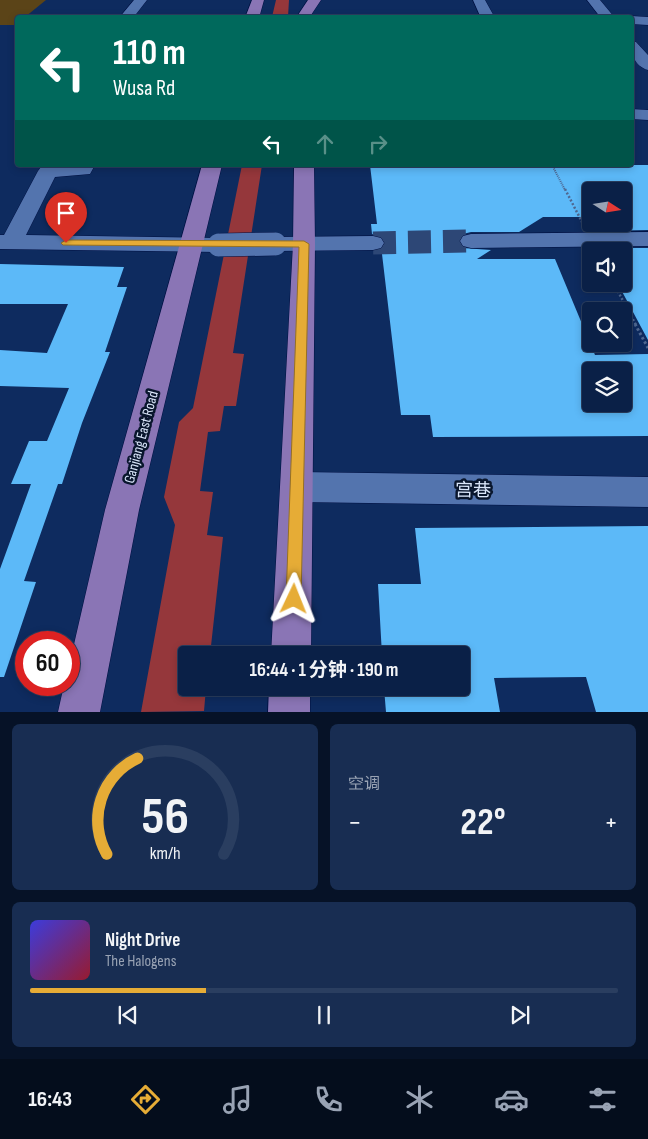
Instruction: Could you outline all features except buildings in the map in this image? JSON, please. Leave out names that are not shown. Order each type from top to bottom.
[{"type":"main road","points":[[247,0],[253,15]]},
{"type":"main road","points":[[253,15],[258,0]]},
{"type":"main road","points":[[298,0],[300,15]]},
{"type":"main road","points":[[303,15],[315,0]]},
{"type":"main road","name":"Ganjiang East Road","points":[[79,712],[122,510],[206,245],[212,167]]},
{"type":"main road","points":[[291,646],[298,487],[290,244],[304,167]]},
{"type":"main road","points":[[289,712],[290,696]]},
{"type":"street","points":[[127,15],[141,0]]},
{"type":"street","points":[[479,0],[486,15]]},
{"type":"street","points":[[594,0],[606,15]]},
{"type":"street","points":[[634,20],[648,21]]},
{"type":"street","points":[[634,49],[648,65]]},
{"type":"street","points":[[634,114],[648,114]]},
{"type":"street","points":[[84,167],[83,170],[48,171],[6,242],[206,245],[373,243]]},
{"type":"street","points":[[471,242],[648,239]]},
{"type":"street","name":"宫巷","points":[[298,487],[648,492]]},
{"type":"path","points":[[553,167],[592,240]]},
{"type":"path","points":[[618,292],[648,348]]},
{"type":"shaded area","points":[[0,0],[46,0],[27,15],[15,15],[15,25],[0,25]]},
{"type":"shaded area","points":[[276,0],[289,0],[288,15],[272,15]]},
{"type":"shaded area","points":[[242,167],[262,167],[233,353],[244,354],[236,406],[224,406],[220,431],[208,432],[200,491],[213,492],[207,535],[223,537],[211,646],[178,646],[178,696],[205,696],[204,711],[141,712],[175,525],[164,497],[179,422],[193,408]]},
{"type":"tunnel","points":[[373,243],[471,241]]},
{"type":"route","points":[[66,243],[304,244],[294,599]]}]
